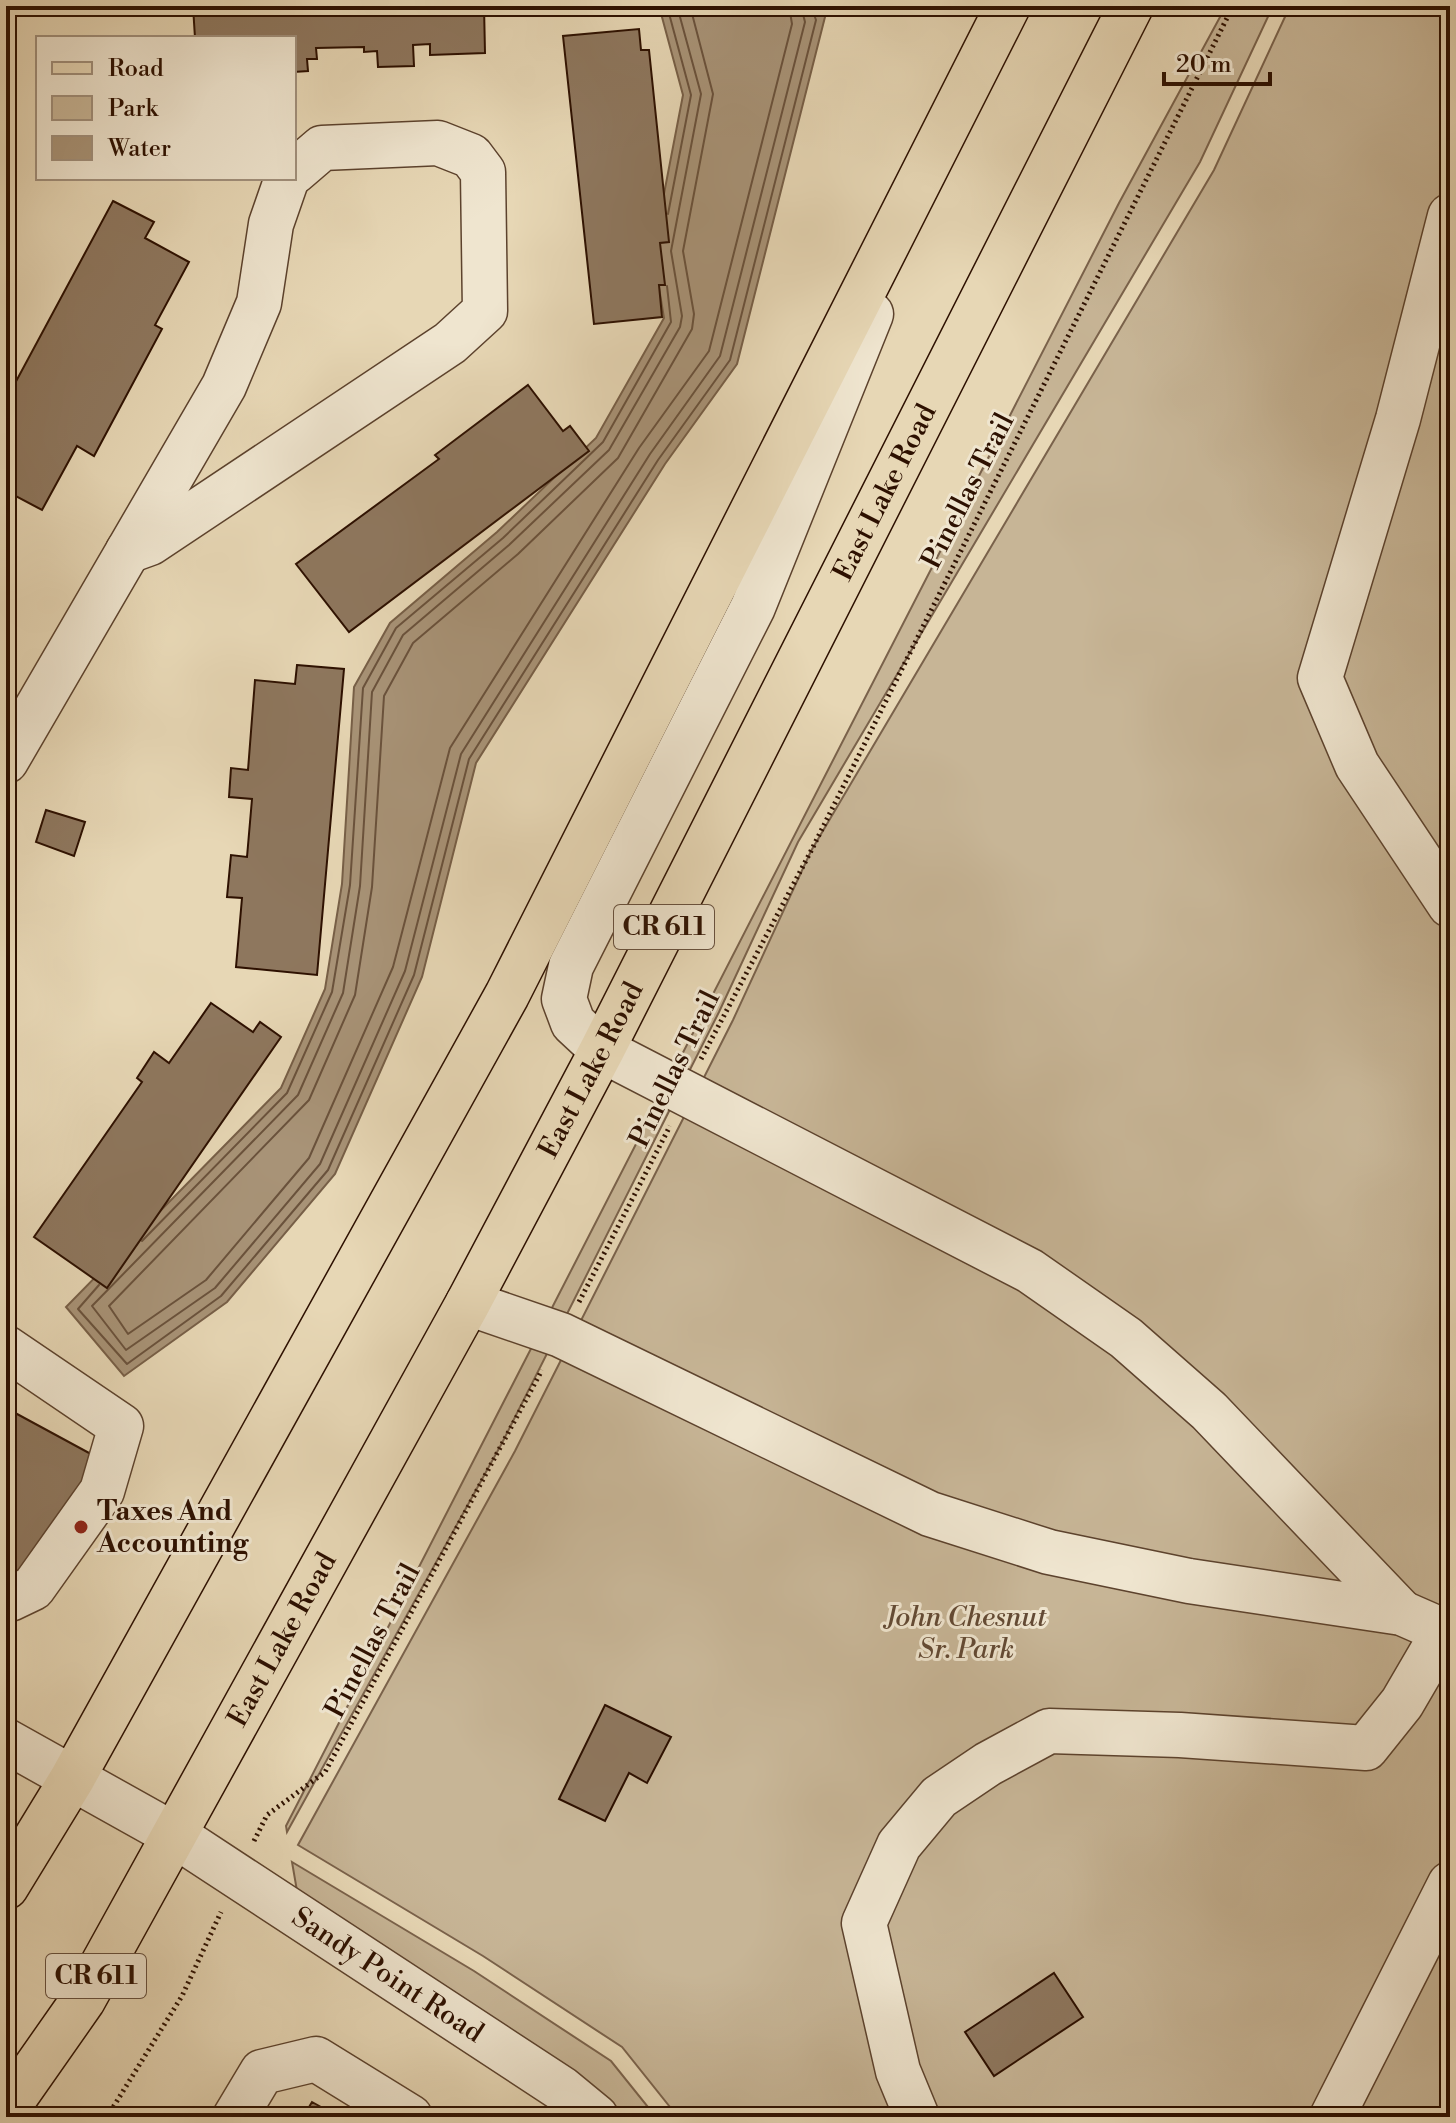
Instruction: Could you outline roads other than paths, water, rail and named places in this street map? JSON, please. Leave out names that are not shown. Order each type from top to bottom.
[{"type":"main road","points":[[6,1887],[72,1779],[507,995],[1008,6]]},
{"type":"main road","name":"East Lake Road","points":[[6,2110],[83,2000],[468,1303],[602,1050],[1131,6]]},
{"type":"street","points":[[942,138],[753,607],[571,966],[564,999],[573,1023],[602,1050],[1030,1271],[1126,1338],[1209,1411],[1402,1613]]},
{"type":"street","points":[[128,551],[150,543],[450,343],[485,311],[483,172],[471,156],[438,143],[322,148],[296,170]]},
{"type":"street","points":[[6,761],[224,386],[259,303],[271,224],[286,180]]},
{"type":"street","points":[[1450,216],[1398,419],[1320,678],[1357,765],[1450,905]]},
{"type":"street","points":[[468,1303],[561,1335],[930,1514],[1049,1552],[1174,1578],[1402,1613],[1447,1633],[1402,1703],[1366,1748],[1180,1735],[1049,1731],[988,1764],[939,1797],[899,1845],[864,1923],[898,2071],[917,2117]]},
{"type":"street","points":[[6,1348],[121,1426],[102,1491],[33,1588],[10,1599],[6,1597]]},
{"type":"street","name":"Sandy Point Road","points":[[6,1741],[176,1836],[562,2089],[596,2117]]},
{"type":"street","points":[[1332,2117],[1450,1884]]},
{"type":"street","points":[[235,2117],[262,2072],[316,2059],[410,2117]]},
{"type":"water","points":[[659,6],[812,6],[826,13],[737,364],[665,464],[476,763],[422,977],[335,1174],[227,1302],[124,1376],[66,1307],[281,1088],[325,989],[342,884],[354,687],[390,623],[497,532],[596,438],[664,318],[653,251],[683,95]]},
{"type":"place","name":"Taxes And Accounting","points":[[81,1527]]},
{"type":"park label","name":"John Chesnut Sr. Park","points":[[966,1633]]}]
